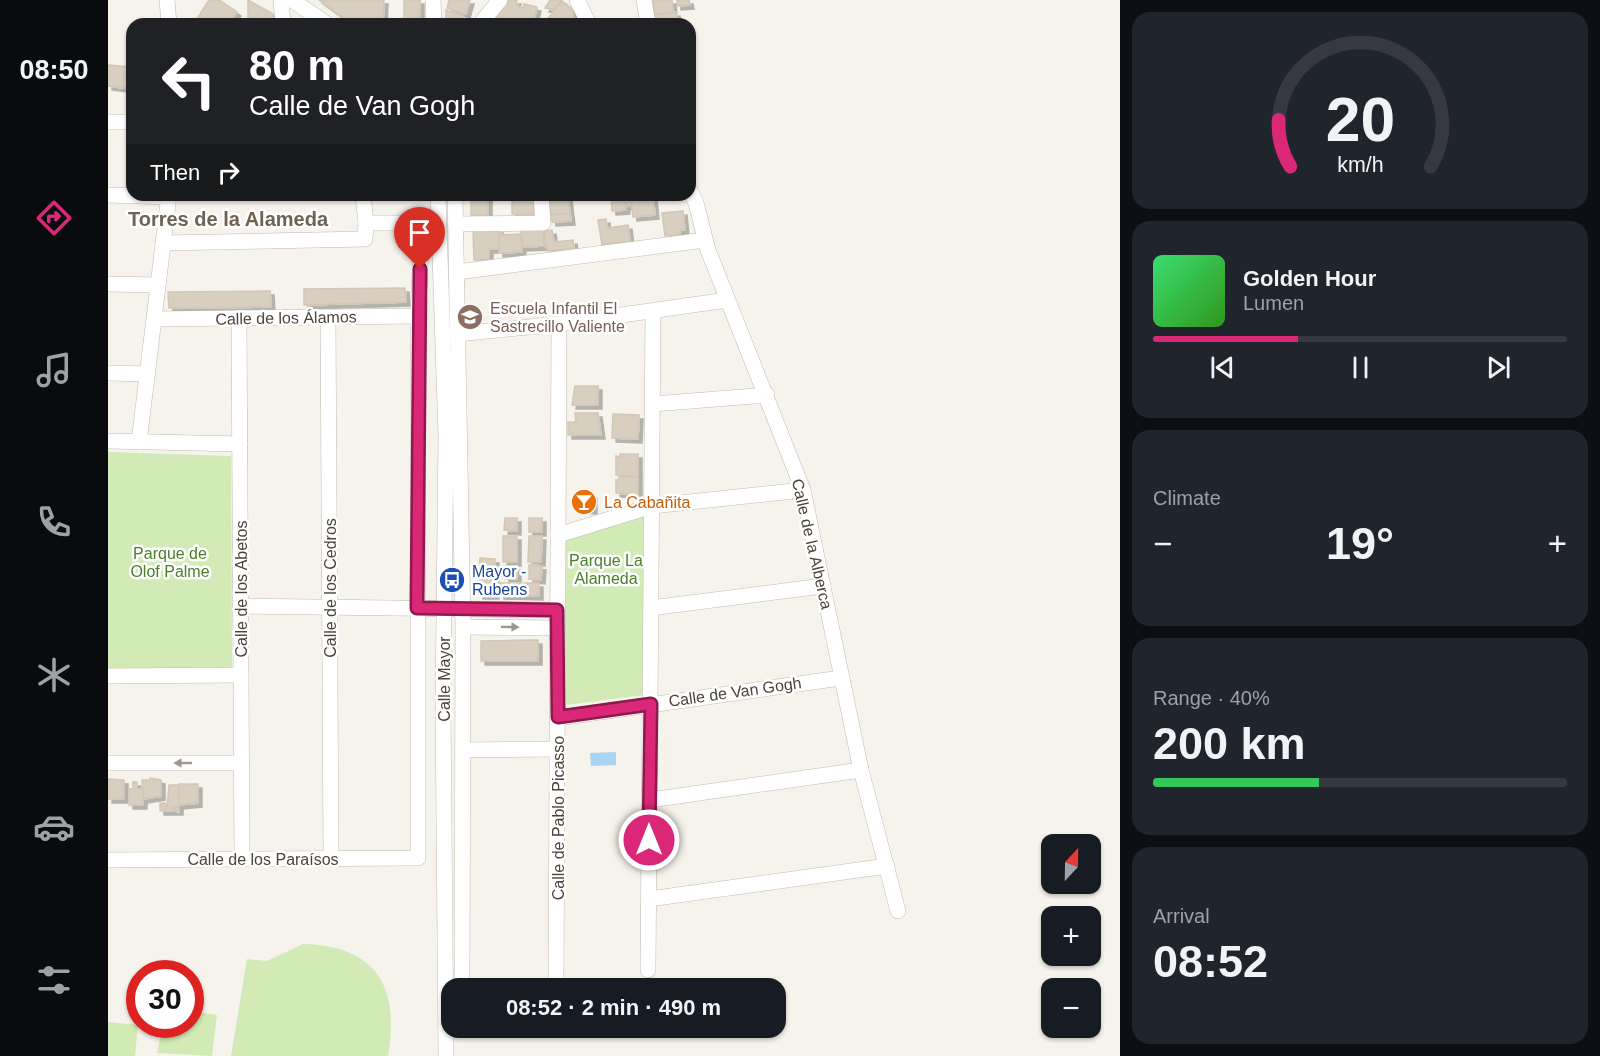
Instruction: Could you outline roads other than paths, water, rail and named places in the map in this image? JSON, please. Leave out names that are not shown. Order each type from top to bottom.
[{"type":"street","points":[[167,0],[168,18]]},
{"type":"street","points":[[281,0],[282,18]]},
{"type":"street","points":[[292,0],[318,18]]},
{"type":"street","points":[[433,0],[434,18]]},
{"type":"street","points":[[485,18],[500,0]]},
{"type":"street","points":[[577,0],[586,18]]},
{"type":"street","points":[[644,0],[647,18]]},
{"type":"street","points":[[108,122],[126,122]]},
{"type":"street","points":[[108,195],[126,195]]},
{"type":"street","points":[[139,442],[168,201]]},
{"type":"street","points":[[163,243],[365,240],[364,201]]},
{"type":"street","name":"Calle Mayor","points":[[438,201],[446,435],[444,609],[446,1056]]},
{"type":"street","name":"Calle Mayor","points":[[455,201],[463,609],[462,978]]},
{"type":"street","points":[[456,224],[543,223],[541,201]]},
{"type":"street","name":"Calle de la Alberca","points":[[695,201],[705,240],[727,300],[767,395],[803,490],[861,770],[898,911]]},
{"type":"street","name":"Calle Mayor","points":[[366,223],[422,223],[418,316],[418,858]]},
{"type":"street","points":[[457,272],[705,240]]},
{"type":"street","points":[[108,284],[158,285]]},
{"type":"street","points":[[457,334],[559,324],[727,300]]},
{"type":"street","points":[[648,970],[653,312]]},
{"type":"street","name":"Calle de los Álamos","points":[[154,319],[418,316]]},
{"type":"street","name":"Calle de los Cedros","points":[[328,317],[331,858]]},
{"type":"street","name":"Calle de los Abetos","points":[[239,319],[242,858]]},
{"type":"street","name":"Calle de Pablo Picasso","points":[[556,978],[559,324]]},
{"type":"street","points":[[108,373],[147,374]]},
{"type":"street","points":[[653,404],[767,395]]},
{"type":"street","points":[[108,441],[240,444]]},
{"type":"street","points":[[558,535],[652,506],[803,490]]},
{"type":"street","points":[[651,608],[822,586]]},
{"type":"street","points":[[241,606],[557,610]]},
{"type":"street","points":[[463,627],[557,628]]},
{"type":"street","points":[[108,676],[241,675]]},
{"type":"street","name":"Calle de Van Gogh","points":[[558,717],[841,678]]},
{"type":"street","points":[[464,750],[558,749]]},
{"type":"street","points":[[108,764],[242,763]]},
{"type":"street","points":[[650,800],[861,770]]},
{"type":"street","name":"Calle de los Paraísos","points":[[108,860],[418,858]]},
{"type":"street","points":[[649,898],[887,866]]},
{"type":"water","points":[[616,752],[616,765],[591,766],[590,753]]},
{"type":"place","name":"Escuela Infantil El Sastrecillo Valiente","points":[[470,317]]},
{"type":"place","name":"La Cabañita","points":[[584,502]]},
{"type":"place","name":"Mayor - Rubens","points":[[452,580]]},
{"type":"district","name":"Torres de la Alameda","points":[[228,219]]},
{"type":"park label","name":"Parque de Olof Palme","points":[[170,562]]},
{"type":"park label","name":"Parque La Alameda","points":[[606,569]]}]
